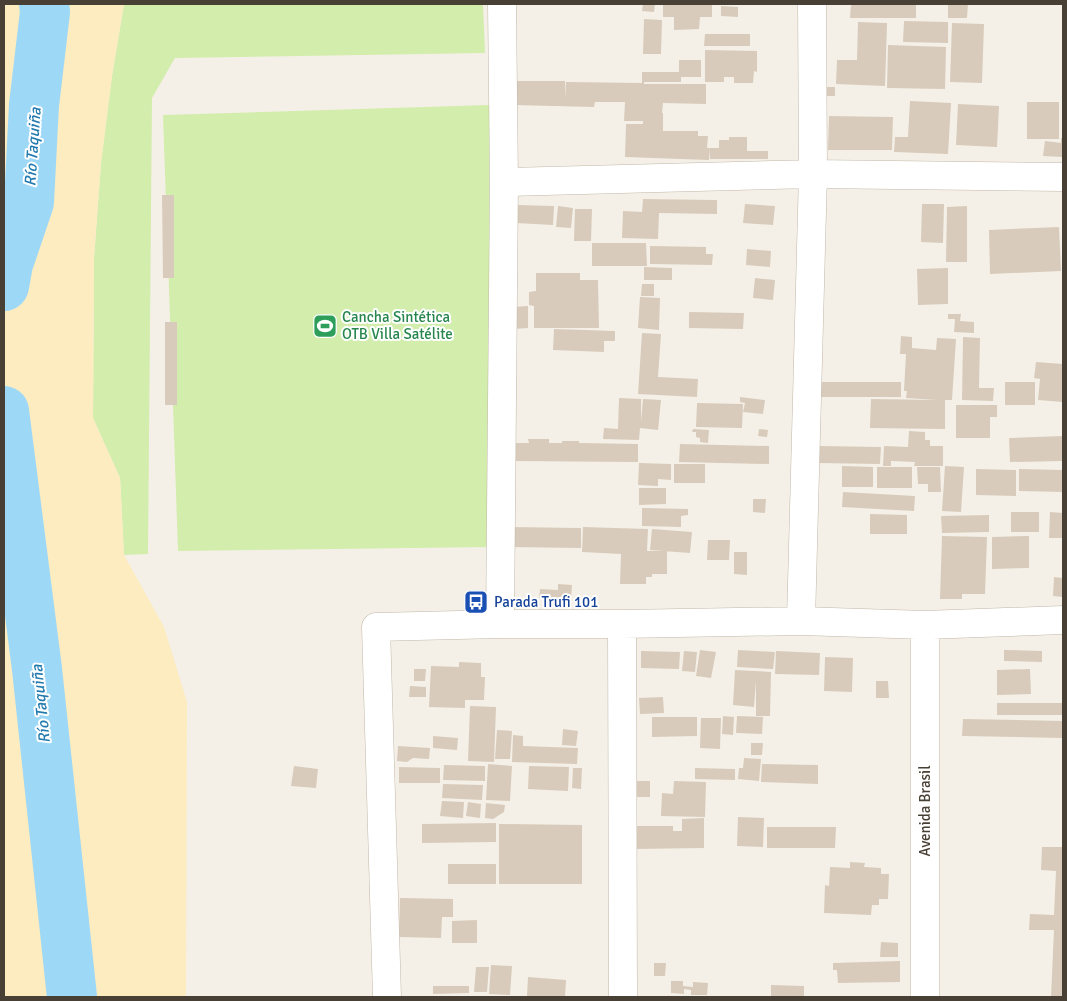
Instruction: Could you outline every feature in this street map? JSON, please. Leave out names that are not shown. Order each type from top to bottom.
[{"type":"street","points":[[500,624],[504,182],[502,4]]},
{"type":"street","points":[[801,621],[813,174],[812,4]]},
{"type":"street","points":[[504,182],[813,174],[1063,177]]},
{"type":"street","points":[[387,997],[376,627],[801,621],[925,625],[1063,620]]},
{"type":"street","points":[[622,624],[623,997]]},
{"type":"street","name":"Avenida Brasil","points":[[925,625],[925,997]]},
{"type":"green space","points":[[124,4],[483,4],[485,53],[175,58],[152,98],[148,554],[124,555],[120,478],[93,418],[94,258],[101,163],[112,76]]},
{"type":"green space","name":"Cancha Sintética OTB Villa Satélite","points":[[489,105],[490,547],[178,551],[163,115]]},
{"type":"sand","points":[[4,4],[124,4],[112,76],[101,163],[94,258],[93,418],[120,478],[124,555],[164,627],[187,702],[186,997],[4,997]]},
{"type":"building","points":[[643,4],[655,4],[654,12],[642,11]]},
{"type":"building","points":[[663,4],[712,4],[712,17],[700,17],[699,29],[674,30],[674,17],[663,17]]},
{"type":"building","points":[[851,4],[916,4],[916,18],[850,18]]},
{"type":"building","points":[[948,4],[968,4],[967,18],[948,18]]},
{"type":"building","points":[[721,6],[738,7],[738,17],[721,16]]},
{"type":"building","points":[[644,19],[662,20],[661,54],[643,54]]},
{"type":"building","points":[[904,21],[948,22],[948,43],[903,42]]},
{"type":"building","points":[[858,22],[887,23],[885,86],[836,84],[837,60],[857,60]]},
{"type":"building","points":[[952,23],[984,24],[982,83],[950,82]]},
{"type":"building","points":[[705,34],[750,34],[750,46],[704,46]]},
{"type":"building","points":[[888,45],[946,47],[945,89],[887,88]]},
{"type":"building","points":[[705,50],[757,51],[757,72],[754,71],[753,83],[734,83],[734,77],[724,77],[724,82],[705,82]]},
{"type":"building","points":[[679,60],[701,60],[701,77],[681,77],[681,82],[644,82],[644,84],[706,84],[706,104],[663,103],[662,113],[663,131],[698,131],[698,136],[708,136],[709,160],[625,157],[626,124],[643,124],[643,121],[624,121],[625,102],[595,102],[594,107],[513,105],[514,81],[565,81],[565,98],[566,82],[642,83],[642,72],[679,72]]},
{"type":"building","points":[[822,87],[835,87],[835,96],[822,96]]},
{"type":"building","points":[[910,101],[951,103],[948,154],[894,152],[895,137],[908,137]]},
{"type":"building","points":[[1027,102],[1059,102],[1059,139],[1027,139]]},
{"type":"building","points":[[958,104],[999,106],[997,147],[956,145]]},
{"type":"building","points":[[829,116],[893,117],[892,150],[828,150]]},
{"type":"building","points":[[729,137],[747,137],[747,151],[768,151],[768,159],[710,159],[710,148],[719,148],[719,140],[729,140]]},
{"type":"building","points":[[1061,138],[1063,138],[1063,157],[1043,156],[1045,141],[1061,143]]},
{"type":"building","points":[[162,195],[174,195],[174,278],[163,278]]},
{"type":"building","points":[[643,199],[717,200],[717,214],[659,213],[658,239],[622,238],[623,211],[642,212]]},
{"type":"building","points":[[745,204],[775,206],[773,225],[743,223]]},
{"type":"building","points":[[922,204],[944,204],[943,243],[921,242]]},
{"type":"building","points":[[517,205],[554,206],[553,225],[516,223]]},
{"type":"building","points":[[558,206],[573,208],[571,228],[556,227]]},
{"type":"building","points":[[967,206],[967,262],[946,262],[947,207]]},
{"type":"building","points":[[575,209],[592,209],[591,241],[574,241]]},
{"type":"building","points":[[1059,227],[1061,271],[990,274],[989,230]]},
{"type":"building","points":[[592,243],[646,243],[647,266],[592,266]]},
{"type":"building","points":[[650,246],[706,247],[706,254],[713,254],[712,265],[650,264]]},
{"type":"building","points":[[747,249],[771,251],[770,267],[746,265]]},
{"type":"building","points":[[644,267],[672,268],[672,280],[644,280]]},
{"type":"building","points":[[948,268],[948,304],[918,305],[917,269]]},
{"type":"building","points":[[536,273],[580,273],[580,280],[598,280],[599,328],[534,328],[534,306],[529,305],[529,292],[536,291]]},
{"type":"building","points":[[755,278],[775,280],[773,300],[753,298]]},
{"type":"building","points":[[642,284],[654,284],[654,296],[641,296]]},
{"type":"building","points":[[640,297],[660,298],[659,330],[638,328]]},
{"type":"building","points":[[528,306],[528,328],[514,329],[513,307]]},
{"type":"building","points":[[689,312],[744,313],[743,329],[689,328]]},
{"type":"building","points":[[948,314],[961,314],[960,321],[974,322],[974,333],[954,332],[955,319],[948,319]]},
{"type":"building","points":[[165,322],[177,322],[177,405],[165,405]]},
{"type":"building","points":[[554,329],[615,331],[615,341],[604,341],[604,352],[553,350]]},
{"type":"building","points":[[642,333],[661,334],[658,377],[698,379],[697,397],[638,394]]},
{"type":"building","points":[[901,336],[912,337],[912,348],[936,350],[937,338],[956,339],[952,400],[945,400],[945,429],[870,428],[871,399],[938,400],[906,398],[907,391],[904,391],[906,354],[900,354]]},
{"type":"building","points":[[963,337],[980,338],[979,388],[994,388],[993,401],[962,400]]},
{"type":"building","points":[[1036,362],[1063,364],[1063,402],[1038,400],[1040,379],[1034,378]]},
{"type":"building","points":[[820,382],[901,382],[901,397],[820,397]]},
{"type":"building","points":[[1005,382],[1035,382],[1035,405],[1005,405]]},
{"type":"building","points":[[740,397],[765,400],[763,414],[743,412],[745,403],[740,402]]},
{"type":"building","points":[[619,398],[641,399],[641,421],[643,399],[661,400],[658,430],[640,428],[639,440],[603,439],[604,428],[618,429]]},
{"type":"building","points":[[697,403],[743,404],[742,428],[696,427]]},
{"type":"building","points":[[956,405],[997,405],[997,417],[990,417],[990,438],[956,438]]},
{"type":"building","points":[[693,429],[709,430],[708,443],[700,442],[700,438],[696,437],[696,432],[692,432]]},
{"type":"building","points":[[759,429],[768,430],[767,437],[758,436]]},
{"type":"building","points":[[909,431],[925,432],[925,440],[930,440],[930,446],[943,446],[943,466],[914,466],[915,462],[891,461],[891,466],[883,466],[884,446],[908,447]]},
{"type":"building","points":[[1063,436],[1063,461],[1010,462],[1009,438]]},
{"type":"building","points":[[528,439],[549,439],[549,443],[579,441],[579,443],[638,444],[638,462],[510,461],[509,443],[529,443]]},
{"type":"building","points":[[680,444],[769,446],[769,464],[679,462]]},
{"type":"building","points":[[819,446],[881,447],[880,464],[818,463]]},
{"type":"building","points":[[639,463],[671,464],[671,480],[658,479],[658,486],[638,485]]},
{"type":"building","points":[[674,464],[705,464],[705,483],[674,483]]},
{"type":"building","points":[[842,466],[873,467],[873,487],[842,487]]},
{"type":"building","points":[[945,466],[964,467],[961,512],[942,511]]},
{"type":"building","points":[[877,467],[912,467],[912,488],[877,488]]},
{"type":"building","points":[[917,467],[940,467],[941,492],[928,492],[928,484],[918,484]]},
{"type":"building","points":[[976,469],[1016,470],[1016,496],[976,495]]},
{"type":"building","points":[[1019,469],[1063,470],[1063,492],[1019,491]]},
{"type":"building","points":[[639,488],[666,488],[666,504],[639,505]]},
{"type":"building","points":[[843,492],[915,496],[914,511],[842,507]]},
{"type":"building","points":[[753,499],[766,499],[765,513],[753,512]]},
{"type":"building","points":[[642,508],[688,509],[688,515],[681,516],[681,527],[642,526]]},
{"type":"building","points":[[1011,512],[1039,512],[1039,532],[1011,532]]},
{"type":"building","points":[[1050,512],[1063,513],[1063,538],[1049,538]]},
{"type":"building","points":[[870,514],[907,515],[907,534],[870,534]]},
{"type":"building","points":[[989,515],[989,532],[942,533],[941,516]]},
{"type":"building","points":[[510,527],[581,528],[581,548],[510,547]]},
{"type":"building","points":[[583,527],[648,529],[647,551],[667,551],[667,574],[652,574],[652,577],[646,577],[646,584],[620,584],[621,554],[582,552]]},
{"type":"building","points":[[652,529],[692,532],[690,553],[650,550]]},
{"type":"building","points":[[942,536],[987,537],[985,594],[962,594],[962,599],[940,599]]},
{"type":"building","points":[[1029,536],[1029,568],[992,569],[992,537]]},
{"type":"building","points":[[708,540],[730,540],[729,560],[707,560]]},
{"type":"building","points":[[734,552],[747,552],[747,575],[734,574]]},
{"type":"building","points":[[1054,577],[1063,578],[1063,597],[1053,596]]},
{"type":"building","points":[[558,584],[572,585],[571,600],[539,598],[540,589],[558,590]]},
{"type":"building","points":[[700,650],[716,652],[711,678],[696,676]]},
{"type":"building","points":[[738,650],[775,652],[773,669],[737,667]]},
{"type":"building","points":[[1004,650],[1042,651],[1042,662],[1004,661]]},
{"type":"building","points":[[641,651],[680,652],[679,669],[641,668]]},
{"type":"building","points":[[684,651],[697,652],[695,672],[682,671]]},
{"type":"building","points":[[776,651],[820,653],[819,675],[775,674]]},
{"type":"building","points":[[825,657],[853,658],[852,692],[824,691]]},
{"type":"building","points":[[459,662],[481,663],[481,677],[485,677],[484,700],[465,700],[465,708],[429,707],[431,666],[459,667]]},
{"type":"building","points":[[414,669],[426,669],[425,681],[414,681]]},
{"type":"building","points":[[1030,669],[1031,694],[997,695],[997,670]]},
{"type":"building","points":[[735,670],[771,672],[770,716],[756,716],[756,681],[754,707],[733,705]]},
{"type":"building","points":[[876,681],[888,681],[889,698],[876,698]]},
{"type":"building","points":[[410,686],[426,687],[426,697],[409,697]]},
{"type":"building","points":[[663,697],[664,713],[640,714],[639,698]]},
{"type":"building","points":[[997,703],[1063,703],[1063,715],[997,715]]},
{"type":"building","points":[[470,706],[496,707],[494,762],[468,761]]},
{"type":"building","points":[[723,716],[734,717],[733,735],[722,734]]},
{"type":"building","points":[[737,716],[763,717],[762,734],[736,733]]},
{"type":"building","points":[[652,717],[697,717],[697,736],[652,737]]},
{"type":"building","points":[[701,718],[721,718],[720,749],[700,748]]},
{"type":"building","points":[[963,719],[1063,721],[1063,738],[962,736]]},
{"type":"building","points":[[563,729],[578,731],[576,746],[562,745]]},
{"type":"building","points":[[497,730],[512,731],[510,759],[495,759]]},
{"type":"building","points":[[513,735],[523,736],[523,746],[578,748],[577,764],[512,762]]},
{"type":"building","points":[[433,736],[458,738],[457,750],[433,748]]},
{"type":"building","points":[[751,743],[763,743],[762,755],[751,755]]},
{"type":"building","points":[[398,746],[430,748],[429,759],[413,758],[407,762],[397,761]]},
{"type":"building","points":[[744,758],[761,759],[759,781],[738,779],[739,768],[743,768]]},
{"type":"building","points":[[488,764],[512,766],[510,801],[486,800]]},
{"type":"building","points":[[762,764],[818,765],[818,784],[761,782]]},
{"type":"building","points":[[444,765],[485,766],[485,781],[443,780]]},
{"type":"building","points":[[294,766],[318,769],[316,788],[291,786]]},
{"type":"building","points":[[529,766],[569,767],[568,791],[528,789]]},
{"type":"building","points":[[399,767],[440,768],[440,783],[399,783]]},
{"type":"building","points":[[573,768],[582,768],[581,789],[572,788]]},
{"type":"building","points":[[695,768],[735,769],[735,780],[695,779]]},
{"type":"building","points":[[630,781],[650,781],[650,797],[629,797]]},
{"type":"building","points":[[674,781],[706,782],[705,817],[661,816],[662,793],[673,794]]},
{"type":"building","points":[[443,784],[483,785],[482,800],[442,798]]},
{"type":"building","points":[[442,801],[464,802],[463,818],[440,816]]},
{"type":"building","points":[[468,802],[481,804],[480,818],[466,816]]},
{"type":"building","points":[[486,803],[505,805],[504,812],[493,819],[485,818]]},
{"type":"building","points":[[738,817],[764,818],[763,847],[737,846]]},
{"type":"building","points":[[704,818],[704,848],[634,849],[633,826],[673,826],[673,831],[682,831],[682,819]]},
{"type":"building","points":[[496,823],[496,842],[422,843],[422,824]]},
{"type":"building","points":[[499,824],[582,825],[582,884],[499,884]]},
{"type":"building","points":[[767,827],[836,827],[835,848],[767,848]]},
{"type":"building","points":[[1042,847],[1063,847],[1063,997],[1051,997],[1054,930],[1029,930],[1030,914],[1054,915],[1056,871],[1041,870]]},
{"type":"building","points":[[850,862],[865,863],[864,867],[881,868],[881,874],[889,874],[888,899],[879,899],[879,905],[872,905],[871,915],[824,913],[825,885],[829,886],[830,867],[850,868]]},
{"type":"building","points":[[448,864],[496,864],[496,884],[448,884]]},
{"type":"building","points":[[400,898],[453,899],[453,917],[442,917],[441,938],[399,937]]},
{"type":"building","points":[[477,920],[477,943],[452,943],[452,921]]},
{"type":"building","points":[[881,942],[898,943],[898,957],[880,957]]},
{"type":"building","points":[[900,961],[900,982],[838,983],[837,970],[833,970],[833,963]]},
{"type":"building","points":[[654,963],[666,963],[665,976],[654,976]]},
{"type":"building","points":[[491,965],[512,966],[510,995],[489,994]]},
{"type":"building","points":[[476,967],[489,967],[487,992],[474,992]]},
{"type":"building","points":[[528,977],[566,980],[565,997],[527,996]]},
{"type":"building","points":[[671,981],[683,981],[683,986],[693,987],[693,982],[708,983],[707,995],[691,995],[691,990],[684,989],[684,994],[671,993]]},
{"type":"building","points":[[771,985],[804,986],[804,997],[771,997]]},
{"type":"building","points":[[433,986],[469,986],[469,993],[433,994]]},
{"type":"waterway","name":"Río Taquiña","points":[[4,286],[8,264],[29,202],[34,105],[45,12],[44,4]]},
{"type":"waterway","name":"Río Taquiña","points":[[4,411],[37,669],[72,997]]},
{"type":"place","name":"Cancha Sintética OTB Villa Satélite","points":[[325,326]]},
{"type":"place","name":"Parada Trufi 101","points":[[476,602]]}]
